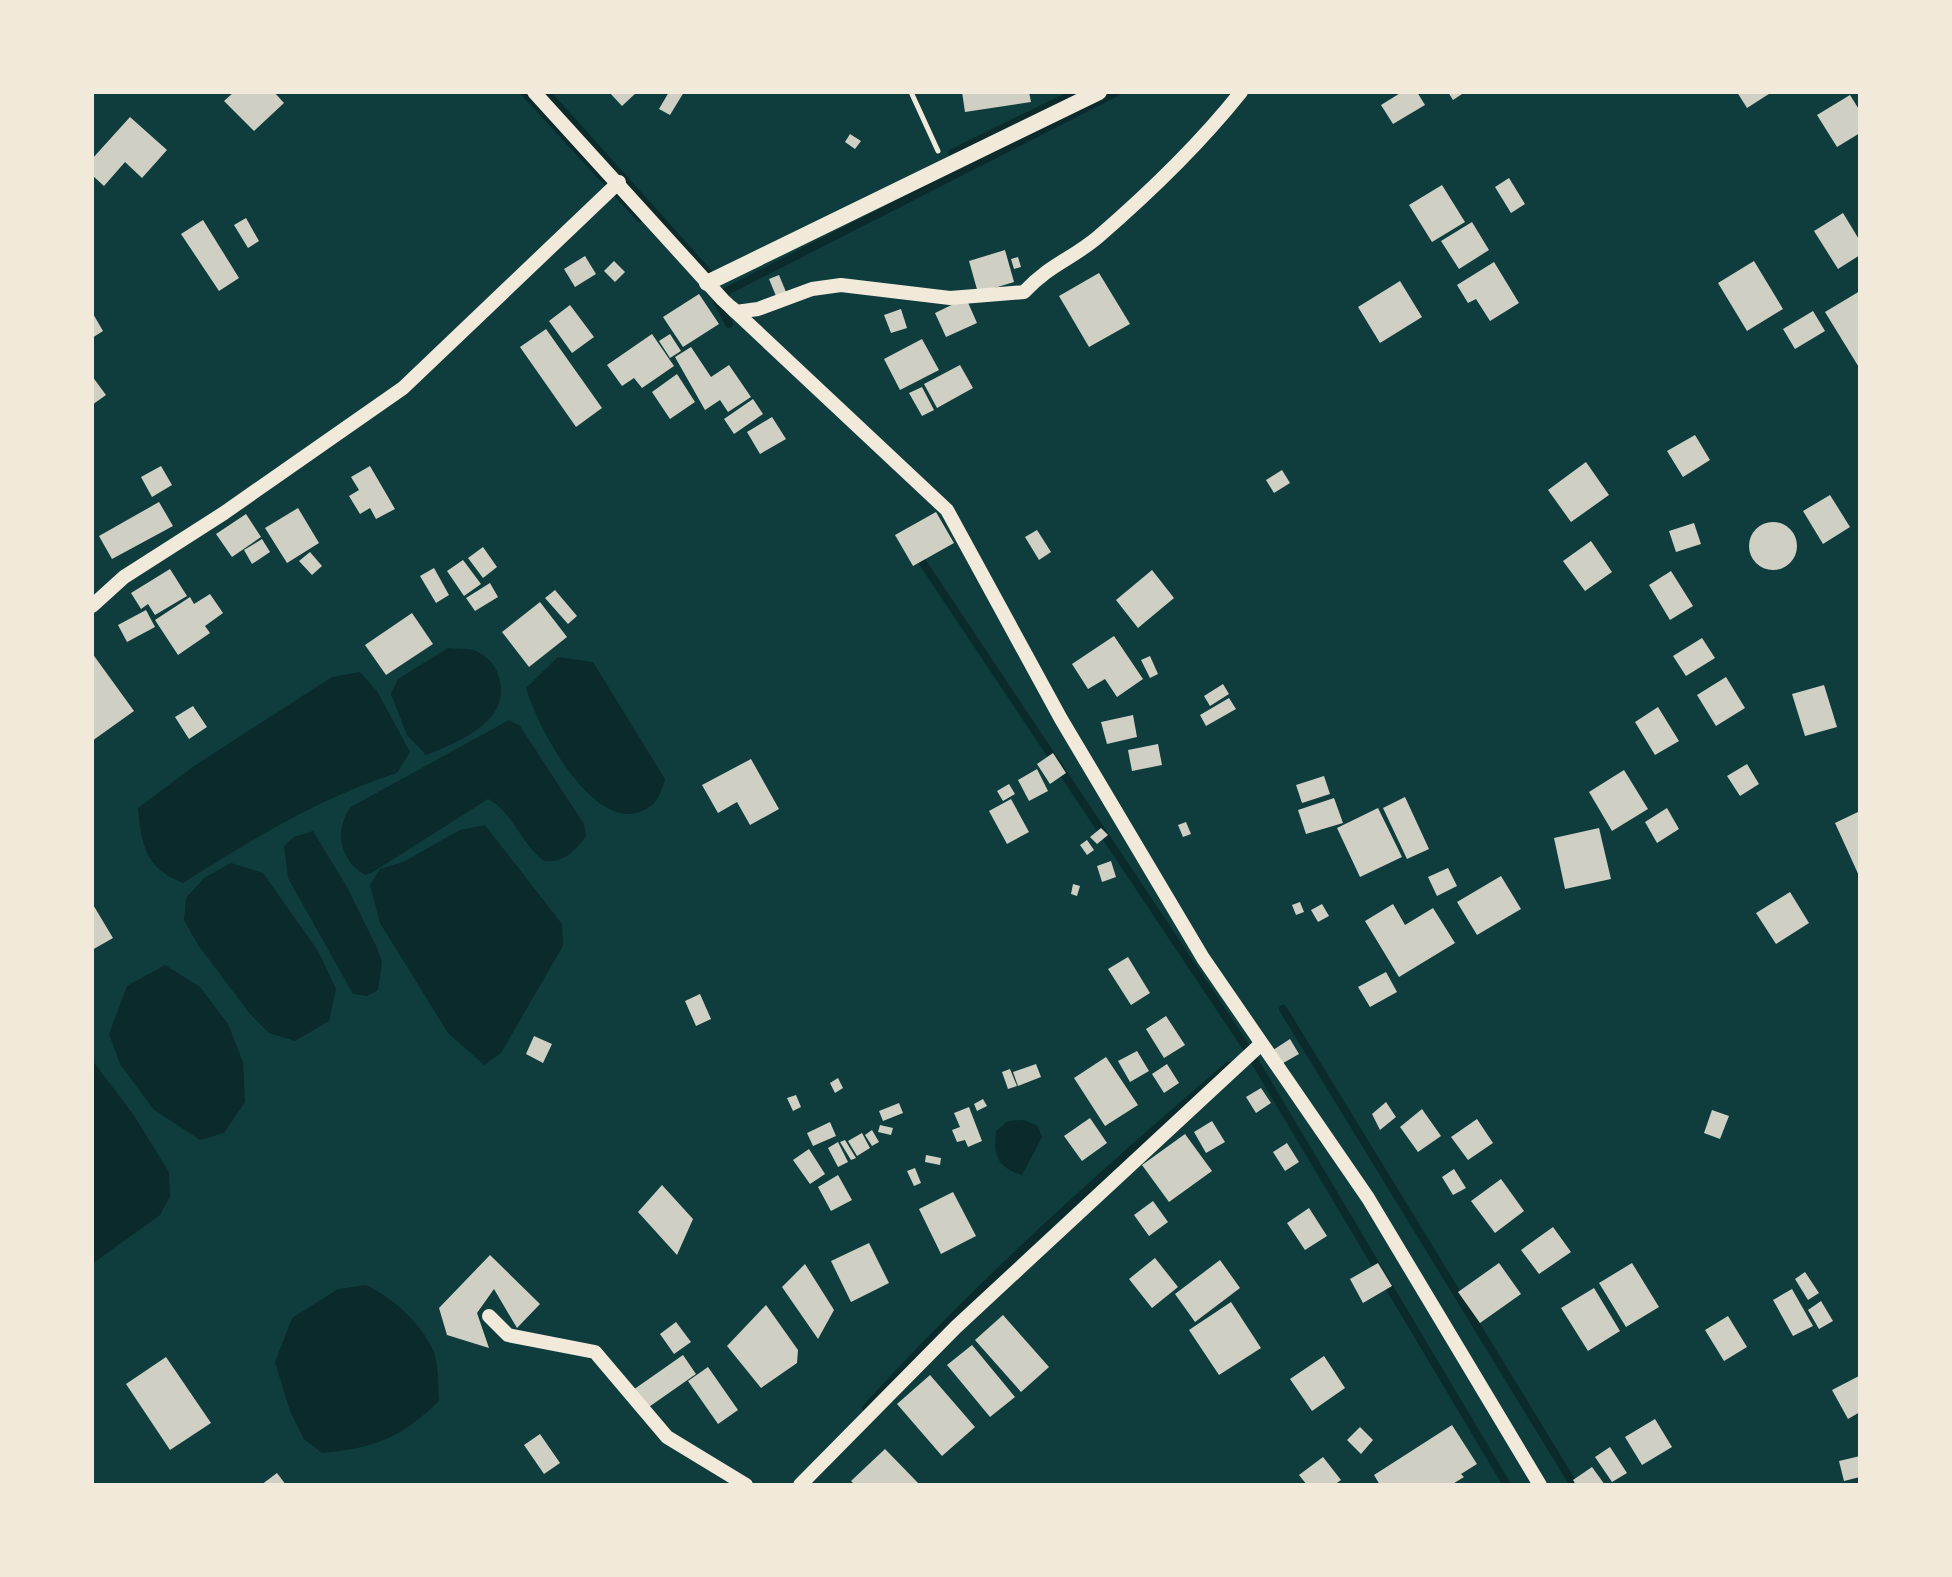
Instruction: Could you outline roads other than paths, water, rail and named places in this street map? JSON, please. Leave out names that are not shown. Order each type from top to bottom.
[{"type":"main road","points":[[707,283],[1099,92]]},
{"type":"street","points":[[534,92],[723,300],[947,510],[1069,732],[1203,958],[1368,1198],[1540,1485]]},
{"type":"street","points":[[723,300],[736,312],[758,309],[812,289],[841,285],[950,298],[1024,292],[1044,270],[1094,240],[1201,143],[1241,92]]},
{"type":"street","points":[[92,606],[124,577],[224,513],[403,388],[619,182]]},
{"type":"street","points":[[800,1485],[956,1327],[1260,1045]]},
{"type":"street","points":[[489,1316],[508,1335],[595,1352],[667,1437],[746,1485]]},
{"type":"water","points":[[448,648],[473,650],[490,661],[500,679],[500,699],[491,717],[478,729],[426,755],[407,735],[391,694],[398,679]]},
{"type":"water","points":[[558,657],[593,662],[665,779],[659,796],[648,808],[636,813],[618,813],[601,804],[583,789],[553,747],[526,688]]},
{"type":"water","points":[[360,672],[377,691],[410,752],[397,773],[314,807],[183,883],[160,870],[147,853],[138,808],[194,766],[332,677]]},
{"type":"water","points":[[509,720],[520,726],[584,824],[586,836],[573,851],[563,858],[544,861],[504,812],[488,799],[373,872],[365,875],[356,869],[345,853],[341,834],[351,807]]},
{"type":"water","points":[[485,825],[562,924],[563,946],[501,1053],[484,1065],[448,1033],[380,923],[370,885],[380,869],[403,862],[460,830]]},
{"type":"water","points":[[313,831],[347,887],[382,962],[378,990],[367,996],[353,994],[288,878],[284,846],[294,837]]},
{"type":"water","points":[[231,863],[263,873],[318,951],[336,989],[329,1021],[295,1041],[269,1033],[250,1014],[198,945],[184,920],[186,898],[204,878]]},
{"type":"water","points":[[165,965],[200,987],[228,1024],[243,1062],[245,1102],[224,1133],[200,1140],[153,1109],[120,1064],[109,1034],[127,986]]},
{"type":"water","points":[[92,1060],[133,1114],[169,1172],[170,1197],[160,1215],[92,1264]]},
{"type":"water","points":[[1023,1120],[1037,1125],[1042,1137],[1022,1175],[1002,1165],[995,1140],[996,1131],[1008,1121]]},
{"type":"water","points":[[366,1285],[405,1312],[421,1330],[433,1350],[439,1401],[412,1424],[386,1439],[357,1448],[322,1453],[304,1439],[290,1411],[275,1362],[292,1318],[338,1289]]},
{"type":"waterway","points":[[524,92],[640,218]]},
{"type":"waterway","points":[[546,92],[714,279]]},
{"type":"waterway","points":[[952,153],[1077,92]]},
{"type":"waterway","points":[[725,292],[1117,92]]},
{"type":"waterway","points":[[717,301],[729,324]]},
{"type":"waterway","points":[[917,554],[1248,1050],[1507,1485]]},
{"type":"waterway","points":[[1283,1009],[1574,1485]]},
{"type":"waterway","points":[[866,1408],[952,1318],[1041,1232],[1228,1066]]}]
